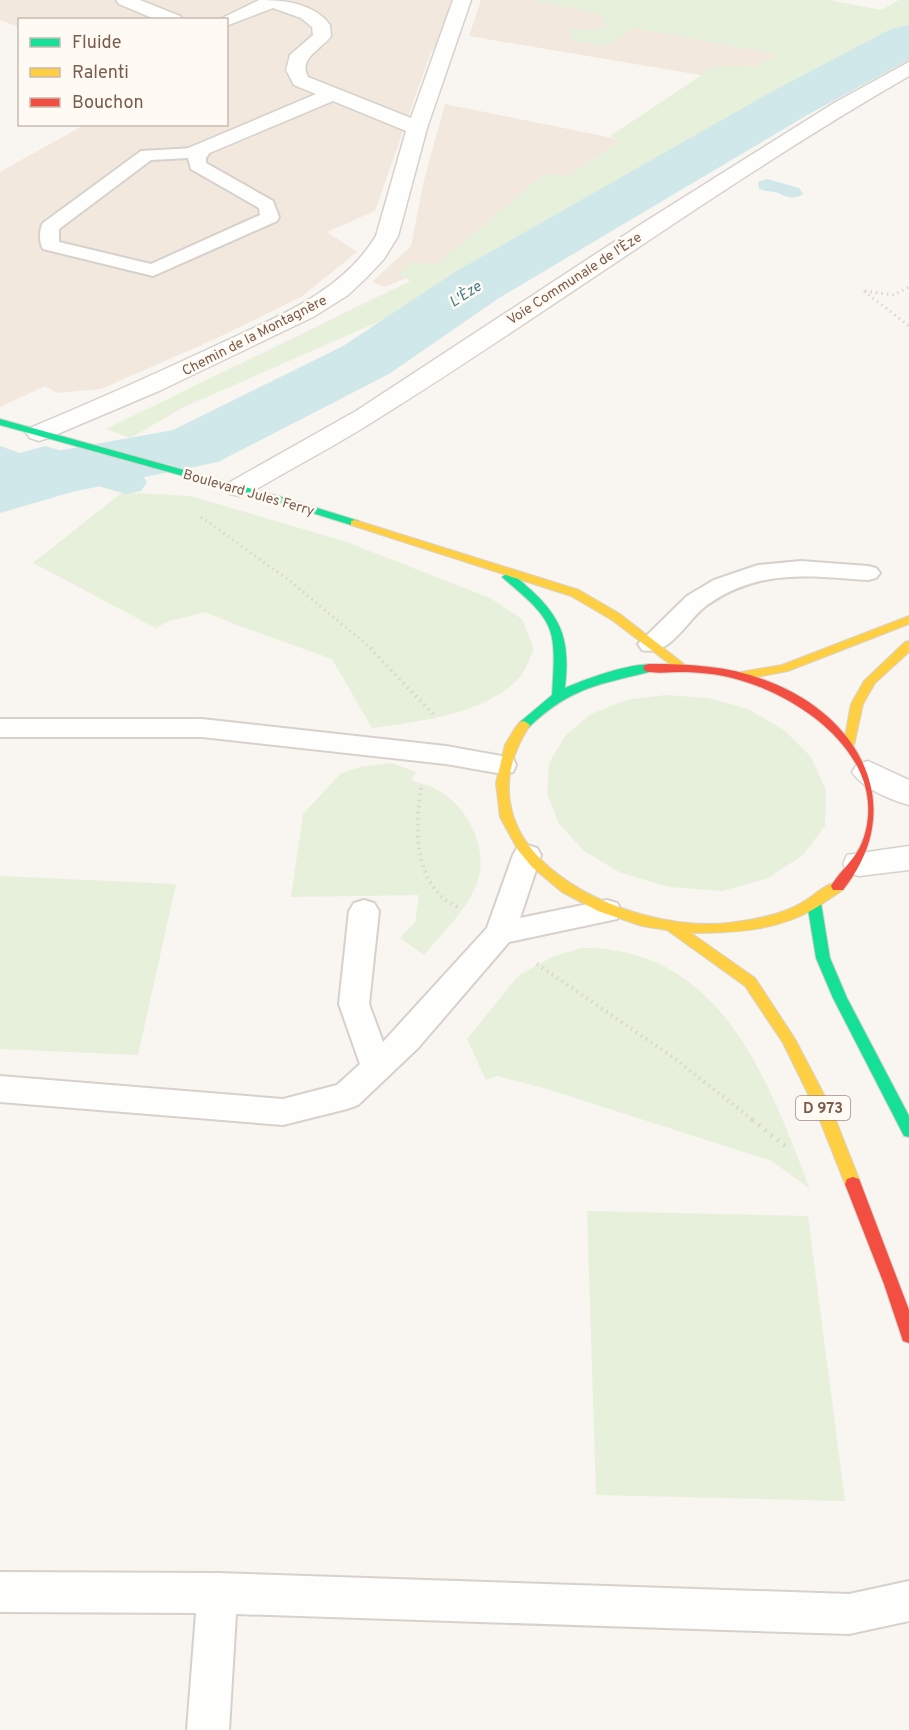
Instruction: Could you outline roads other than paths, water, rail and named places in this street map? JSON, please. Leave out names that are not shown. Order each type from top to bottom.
[{"type":"main road","name":"Boulevard Jules Ferry","points":[[0,422],[239,488],[575,593],[616,617],[683,668]]},
{"type":"main road","name":"Boulevard Jules Ferry","points":[[497,569],[538,601],[559,630],[564,648],[564,667],[558,695]]},
{"type":"main road","points":[[741,676],[784,668],[909,620]]},
{"type":"main road","points":[[850,742],[857,704],[870,681],[909,645]]},
{"type":"main road","points":[[649,668],[683,668],[712,670],[741,676],[773,687],[803,703],[829,721],[850,742],[868,772],[875,795],[876,819],[870,842],[859,864],[847,879],[814,903],[783,917],[748,926],[710,929],[672,927],[639,921],[607,911],[576,895],[549,876],[527,855],[514,835],[504,814],[501,793],[503,765],[511,742],[527,721],[558,695],[586,682],[616,673],[649,668]]},
{"type":"main road","points":[[814,903],[823,958],[840,998],[909,1131]]},
{"type":"main road","name":"D 973","points":[[672,927],[750,982],[788,1039],[823,1108],[909,1335]]},
{"type":"street","points":[[125,0],[169,18]]},
{"type":"street","name":"Chemin de la Montagnère","points":[[48,435],[305,312],[340,290],[376,254],[387,236],[417,128],[462,0]]},
{"type":"street","points":[[228,20],[270,1],[307,14],[321,25],[322,36],[297,59],[295,70],[301,81],[417,128]]},
{"type":"street","name":"Voie Communale de l'Èze","points":[[239,488],[365,416],[651,228],[842,107],[909,68]]},
{"type":"street","points":[[198,151],[333,94]]},
{"type":"street","points":[[868,772],[909,794]]},
{"type":"street","points":[[859,864],[909,858]]},
{"type":"lane","points":[[198,151],[197,165],[267,205],[270,217],[153,270],[50,245],[50,227],[147,156],[198,151]]},
{"type":"lane","points":[[651,644],[676,624],[696,601],[723,585],[758,572],[801,568],[868,573]]},
{"type":"lane","points":[[0,728],[202,728],[446,755],[503,765]]},
{"type":"lane","points":[[0,1089],[283,1112],[347,1096],[407,1039],[500,933],[527,855]]},
{"type":"lane","points":[[364,911],[354,1004],[377,1068]]},
{"type":"lane","points":[[500,933],[607,911]]},
{"type":"lane","points":[[0,1592],[217,1593],[849,1614],[909,1601]]},
{"type":"lane","points":[[208,1730],[217,1593]]},
{"type":"water","points":[[767,179],[799,188],[803,194],[788,197],[759,189],[758,182]]},
{"type":"waterway","name":"L'Èze","points":[[0,491],[57,473],[193,447],[366,360],[477,285],[790,103],[909,40]]},
{"type":"waterway","points":[[0,458],[16,467],[45,458],[126,482]]}]
